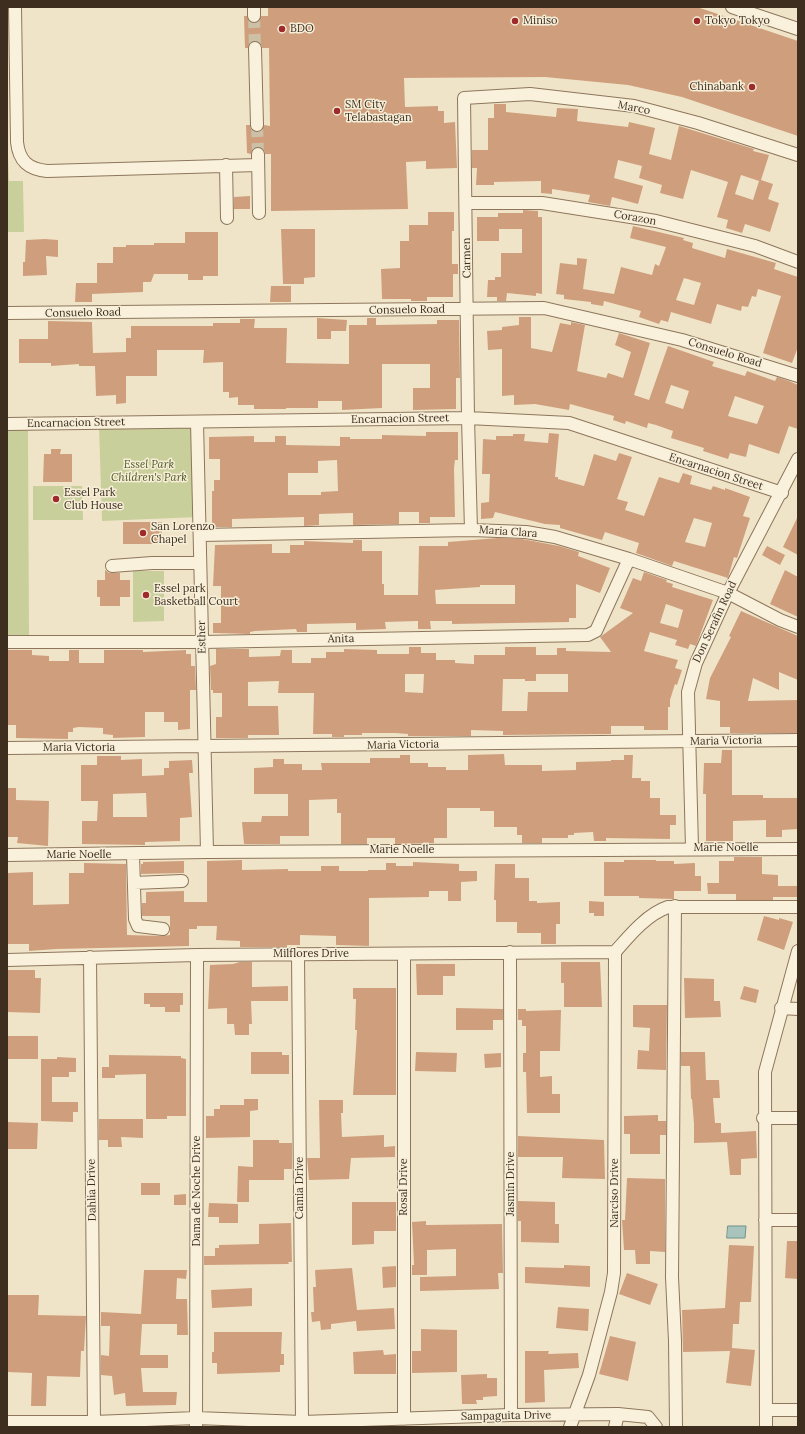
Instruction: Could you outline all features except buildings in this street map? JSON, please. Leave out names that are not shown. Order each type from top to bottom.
[{"type":"street","points":[[15,7],[17,142],[21,159],[27,166],[36,170],[47,171],[226,166],[258,159],[259,213]]},
{"type":"street","points":[[732,7],[798,29]]},
{"type":"street","points":[[255,48],[257,125]]},
{"type":"street","name":"Marco","points":[[464,98],[530,94],[634,106],[698,123],[798,155]]},
{"type":"street","name":"Carmen","points":[[464,98],[471,530]]},
{"type":"street","points":[[226,166],[227,218]]},
{"type":"street","name":"Corazon","points":[[466,203],[542,203],[656,221],[755,246],[798,262]]},
{"type":"street","name":"Consuelo Road","points":[[7,313],[544,308],[682,340],[798,376]]},
{"type":"street","name":"Encarnacion Street","points":[[7,424],[468,418],[569,423],[782,493]]},
{"type":"street","name":"Esther","points":[[197,422],[201,535],[200,563],[207,852]]},
{"type":"street","name":"Don Serafin Road","points":[[692,848],[688,692],[696,663],[728,593],[782,493],[798,459]]},
{"type":"street","name":"Maria Clara","points":[[201,535],[471,530],[534,533],[555,537],[630,560],[728,593],[780,620],[798,627]]},
{"type":"street","name":"Anita","points":[[7,642],[202,642],[588,635],[596,631],[630,560]]},
{"type":"street","points":[[112,566],[152,563],[200,563]]},
{"type":"street","name":"Maria Victoria","points":[[7,748],[798,740]]},
{"type":"street","name":"Marie Noelle","points":[[7,855],[133,855],[207,852],[798,848]]},
{"type":"street","points":[[133,855],[135,918],[138,926],[163,929]]},
{"type":"street","points":[[134,883],[182,881]]},
{"type":"street","points":[[676,906],[672,1277],[675,1341],[676,1427]]},
{"type":"street","points":[[615,952],[629,936],[655,913],[662,909],[676,906],[798,907]]},
{"type":"street","points":[[766,1427],[765,1072],[781,1008],[798,951]]},
{"type":"street","name":"Jasmin Drive","points":[[510,952],[511,1415]]},
{"type":"street","name":"Milflores Drive","points":[[7,960],[197,955],[615,952]]},
{"type":"street","name":"Narciso Drive","points":[[572,1421],[589,1375],[611,1292],[614,1273],[615,952]]},
{"type":"street","name":"Camia Drive","points":[[298,954],[302,1422]]},
{"type":"street","name":"Rosal Drive","points":[[404,954],[404,1419]]},
{"type":"street","name":"Dama de Noche Drive","points":[[196,1422],[197,955]]},
{"type":"street","name":"Dahlia Drive","points":[[90,957],[94,1422]]},
{"type":"street","points":[[781,1008],[798,1009]]},
{"type":"street","points":[[764,1118],[798,1118]]},
{"type":"street","points":[[765,1220],[798,1220]]},
{"type":"street","points":[[766,1410],[798,1410]]},
{"type":"street","points":[[615,1427],[618,1414]]},
{"type":"street","name":"Sampaguita Drive","points":[[7,1422],[302,1422],[511,1415],[572,1421],[618,1414],[648,1417],[656,1427]]},
{"type":"green space","points":[[7,134],[9,181],[23,181],[24,232],[7,232]]},
{"type":"green space","name":"Essel Park Children's Park","points":[[195,424],[198,517],[102,521],[99,426]]},
{"type":"green space","points":[[7,428],[28,428],[29,640],[7,640]]},
{"type":"green space","points":[[33,486],[82,486],[83,520],[33,520]]},
{"type":"green space","points":[[133,571],[164,571],[164,621],[133,622]]},
{"type":"water","points":[[728,1226],[746,1226],[745,1238],[727,1238]]},
{"type":"tunnel","points":[[254,16],[255,48]]},
{"type":"tunnel","points":[[257,125],[258,154]]},
{"type":"place","name":"Miniso","points":[[515,21]]},
{"type":"place","name":"Tokyo Tokyo","points":[[697,21]]},
{"type":"place","name":"BDO","points":[[282,29]]},
{"type":"place","name":"Chinabank","points":[[752,87]]},
{"type":"place","name":"SM City Telabastagan","points":[[337,111]]},
{"type":"place","name":"Essel Park Club House","points":[[56,499]]},
{"type":"place","name":"San Lorenzo Chapel","points":[[143,533]]},
{"type":"place","name":"Essel park Basketball Court","points":[[146,595]]}]
